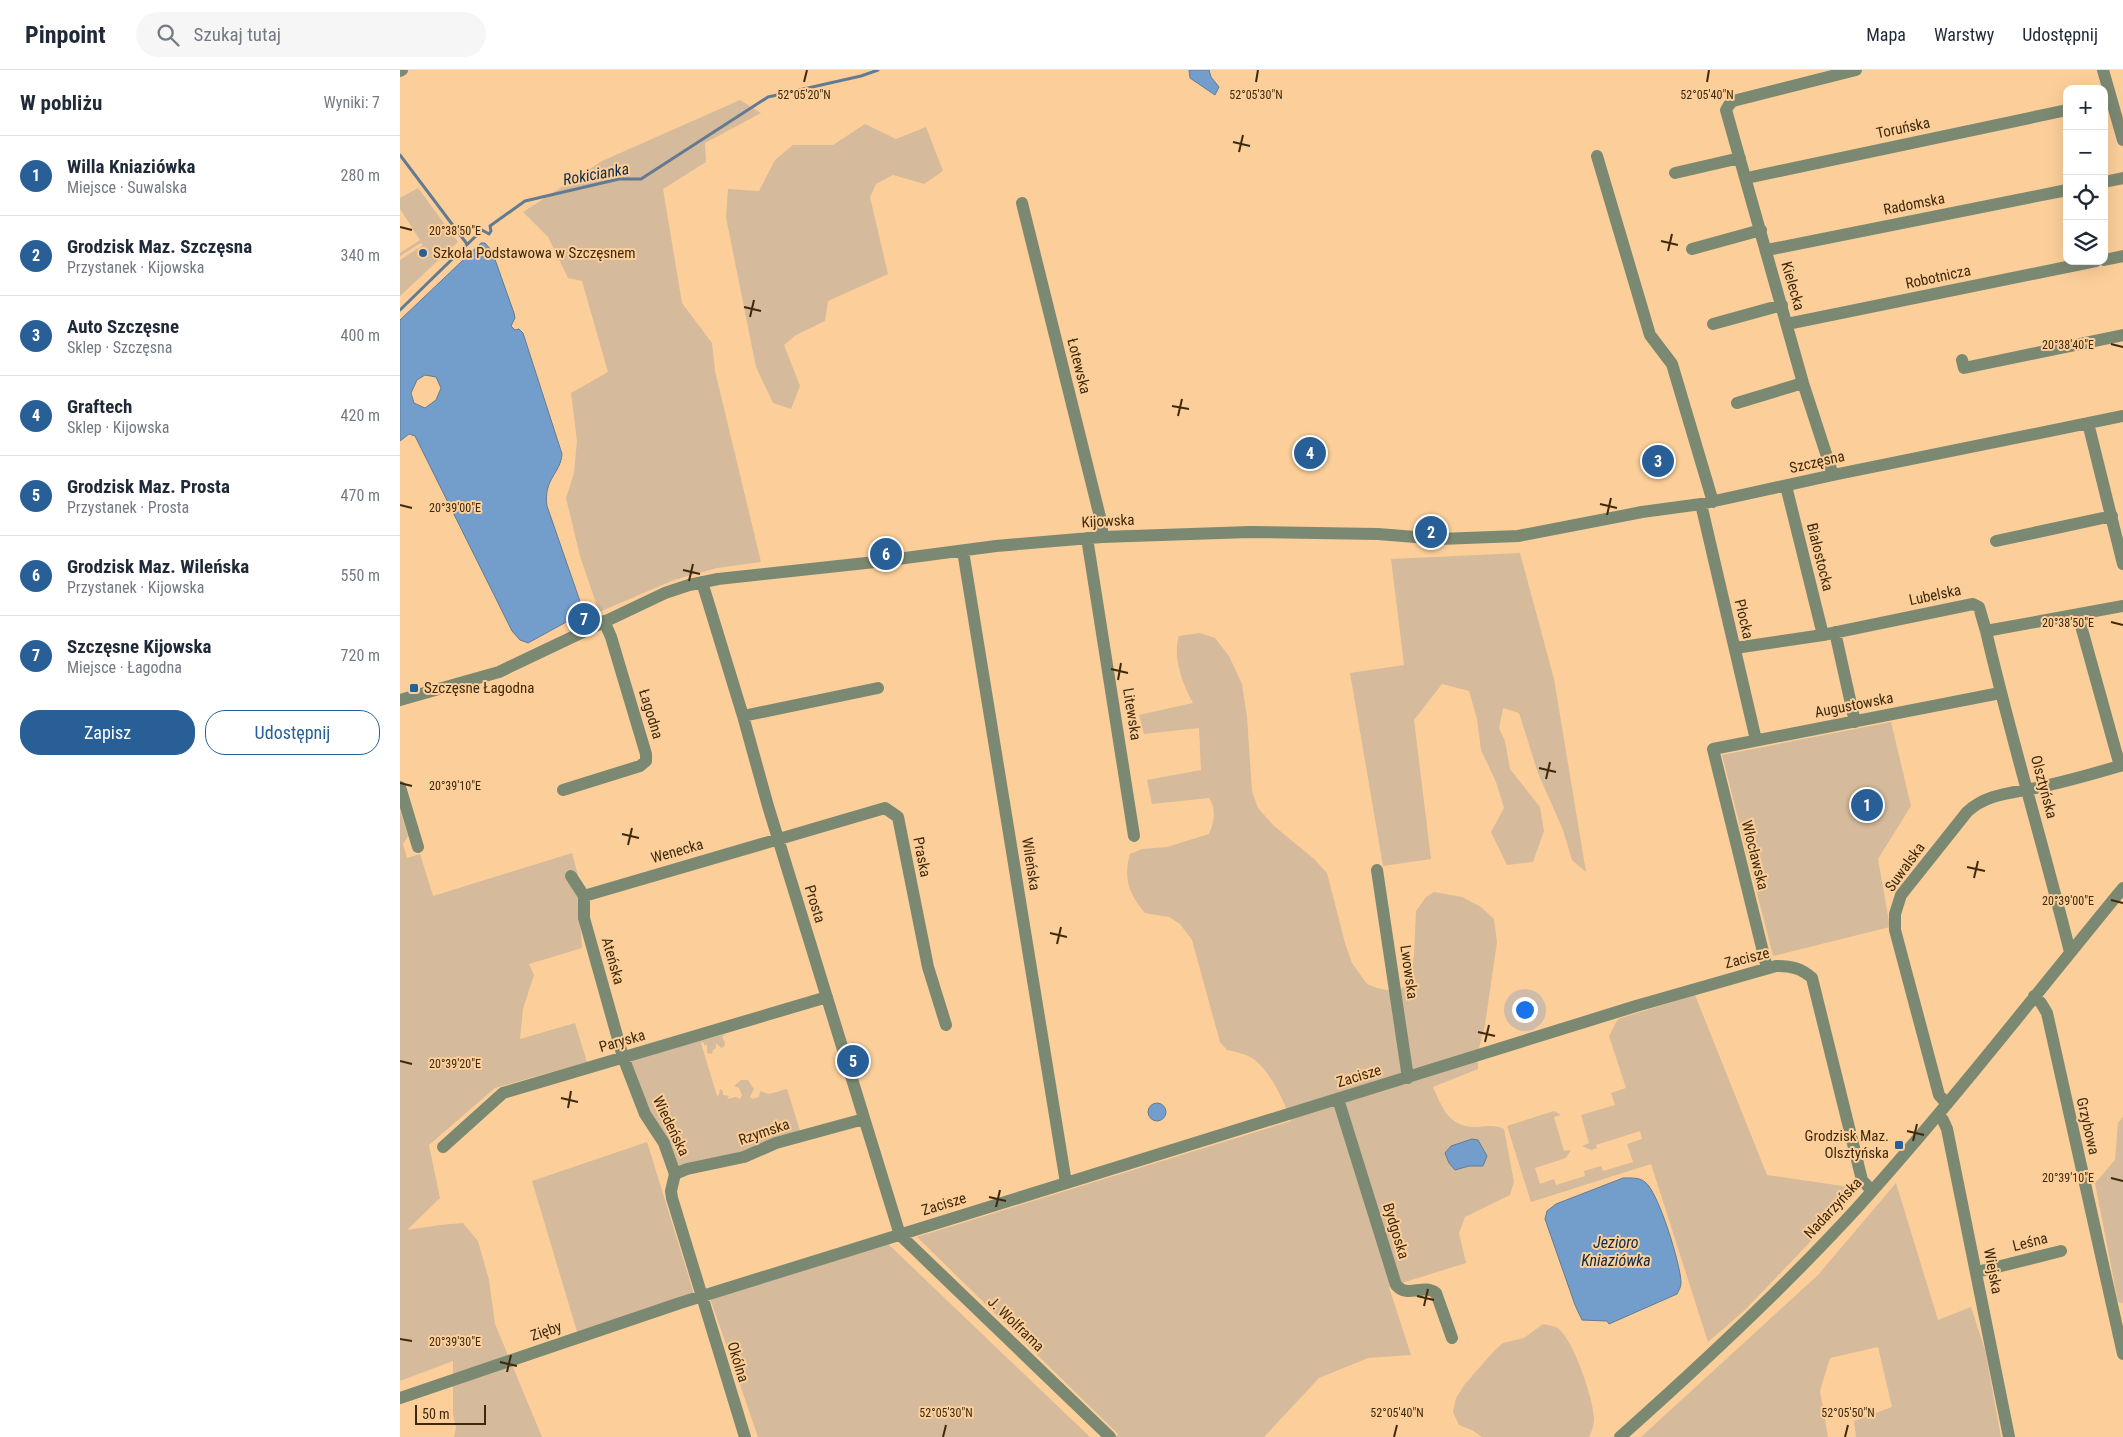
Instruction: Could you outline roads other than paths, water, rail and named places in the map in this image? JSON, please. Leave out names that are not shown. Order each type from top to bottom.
[{"type":"street","name":"Kielecka","points":[[1833,475],[1803,383],[1726,110],[1729,104],[1734,101],[1856,70]]},
{"type":"street","points":[[2103,70],[2105,85]]},
{"type":"street","points":[[2108,101],[2123,140]]},
{"type":"street","name":"Toruńska","points":[[1746,178],[2063,111]]},
{"type":"street","name":"Płocka","points":[[1597,156],[1650,336],[1672,364],[1707,503],[1735,648],[1756,740]]},
{"type":"street","points":[[1675,173],[1740,158]]},
{"type":"street","points":[[2108,181],[2123,178]]},
{"type":"street","name":"Radomska","points":[[1767,250],[2063,191]]},
{"type":"street","name":"Łotewska","points":[[1022,203],[1102,525],[1102,537]]},
{"type":"street","points":[[1692,249],[1761,230]]},
{"type":"street","points":[[2108,259],[2123,256]]},
{"type":"street","name":"Robotnicza","points":[[1787,324],[2076,265]]},
{"type":"street","points":[[1713,324],[1782,305]]},
{"type":"street","points":[[1962,360],[1964,368],[2123,335]]},
{"type":"street","points":[[1737,402],[1803,383]]},
{"type":"street","name":"Szczęsna","points":[[1518,536],[1642,512],[1707,503],[1833,475],[2123,416]]},
{"type":"street","points":[[2088,424],[2123,564]]},
{"type":"street","name":"Białostocka","points":[[1786,486],[1854,722]]},
{"type":"street","points":[[1996,540],[2112,516]]},
{"type":"street","name":"Kijowska","points":[[702,582],[996,546],[1102,537],[1250,532],[1376,534],[1440,539],[1518,536]]},
{"type":"street","name":"Litewska","points":[[1087,538],[1134,836]]},
{"type":"street","name":"Wileńska","points":[[964,551],[1066,1183]]},
{"type":"street","points":[[400,700],[499,672],[525,662],[604,621],[665,593],[702,582]]},
{"type":"street","name":"Prosta","points":[[702,582],[900,1235]]},
{"type":"street","name":"Lubelska","points":[[1735,648],[1829,634],[1973,604],[1979,607],[1986,631]]},
{"type":"street","points":[[1986,631],[2123,606]]},
{"type":"street","points":[[2078,615],[2122,766]]},
{"type":"street","name":"Łagodna","points":[[563,790],[640,766],[646,761],[646,754],[604,621]]},
{"type":"street","name":"Olsztyńska","points":[[1986,631],[2000,693],[2028,788],[2070,952]]},
{"type":"street","points":[[743,716],[878,688]]},
{"type":"street","name":"Augustowska","points":[[1713,749],[2000,693]]},
{"type":"street","name":"Włocławska","points":[[1713,749],[1767,968]]},
{"type":"street","name":"Suwalska","points":[[1947,1104],[1939,1095],[1895,930],[1894,922],[1897,904],[1906,888],[1973,807],[1986,799],[2028,788],[2038,788],[2122,766]]},
{"type":"street","points":[[400,787],[418,847]]},
{"type":"street","name":"Praska","points":[[779,838],[885,808],[898,816],[928,967],[946,1025]]},
{"type":"street","name":"Wenecka","points":[[584,896],[779,838]]},
{"type":"street","name":"Lwowska","points":[[1378,870],[1408,1078]]},
{"type":"street","points":[[571,876],[584,896]]},
{"type":"street","name":"Nadarzyńska","points":[[1620,1437],[1752,1315],[1872,1191],[1938,1115],[2123,888]]},
{"type":"street","name":"Ateńska","points":[[584,896],[584,918],[623,1057]]},
{"type":"street","name":"Zacisze","points":[[702,1297],[1636,1006],[1767,968],[1793,967],[1800,969],[1812,978],[1862,1180],[1872,1191]]},
{"type":"street","name":"Grzybowa","points":[[2034,996],[2047,1013],[2123,1354]]},
{"type":"street","name":"Paryska","points":[[443,1147],[503,1093],[827,998]]},
{"type":"street","name":"Wiedeńska","points":[[623,1057],[645,1114],[664,1143],[675,1174],[671,1191],[672,1198],[702,1297]]},
{"type":"street","name":"Bydgoska","points":[[1338,1099],[1396,1285],[1408,1292],[1428,1289],[1436,1293],[1452,1338]]},
{"type":"street","name":"Wiejska","points":[[1938,1115],[1943,1120],[1947,1129],[2009,1437]]},
{"type":"street","name":"Rzymska","points":[[675,1174],[687,1169],[744,1157],[776,1143],[864,1119]]},
{"type":"street","name":"J. Wolframa","points":[[900,1235],[1110,1437]]},
{"type":"street","name":"Leśna","points":[[1977,1272],[2062,1251]]},
{"type":"street","name":"Zięby","points":[[400,1398],[702,1297]]},
{"type":"street","name":"Okólna","points":[[702,1297],[744,1437]]},
{"type":"water","points":[[1189,70],[1209,70],[1211,77],[1219,87],[1215,95],[1190,78]]},
{"type":"water","points":[[481,243],[485,243],[492,251],[514,313],[515,318],[511,326],[523,333],[562,454],[559,466],[548,489],[546,497],[547,506],[583,610],[579,615],[528,643],[520,640],[512,631],[415,436],[409,434],[400,441],[400,320]],"holes":[[[425,375],[436,377],[441,388],[436,400],[425,408],[414,403],[411,393],[417,380]]]},
{"type":"water","points":[[1157,1103],[1163,1106],[1166,1112],[1163,1118],[1157,1121],[1151,1118],[1148,1112],[1151,1106]]},
{"type":"water","points":[[1472,1139],[1478,1140],[1487,1156],[1483,1166],[1469,1166],[1455,1170],[1449,1163],[1445,1153],[1451,1146]]},
{"type":"water","name":"Jezioro Kniaziówka","points":[[1623,1178],[1643,1180],[1656,1199],[1673,1246],[1681,1286],[1677,1294],[1609,1324],[1607,1321],[1582,1320],[1545,1219],[1547,1211],[1556,1204]]},
{"type":"waterway","name":"Rokicianka","points":[[400,310],[482,230],[489,234],[491,231],[490,226],[525,201],[619,179],[641,179],[768,97],[861,76],[878,70]]},
{"type":"waterway","points":[[400,155],[467,244]]},
{"type":"place","name":"Szkoła Podstawowa w Szczęsnem","points":[[423,253]]},
{"type":"place","name":"Graftech","points":[[1310,453]]},
{"type":"place","name":"Auto Szczęsne","points":[[1658,461]]},
{"type":"place","name":"Grodzisk Maz. Szczęsna","points":[[1431,532]]},
{"type":"place","name":"Grodzisk Maz. Wileńska","points":[[886,554]]},
{"type":"place","name":"Szczęsne Kijowska","points":[[584,619]]},
{"type":"place","name":"Szczęsne Łagodna","points":[[414,688]]},
{"type":"place","name":"Willa Kniaziówka","points":[[1867,805]]},
{"type":"place","name":"Grodzisk Maz. Prosta","points":[[853,1061]]},
{"type":"place","name":"Grodzisk Maz. Olsztyńska","points":[[1899,1145]]}]
